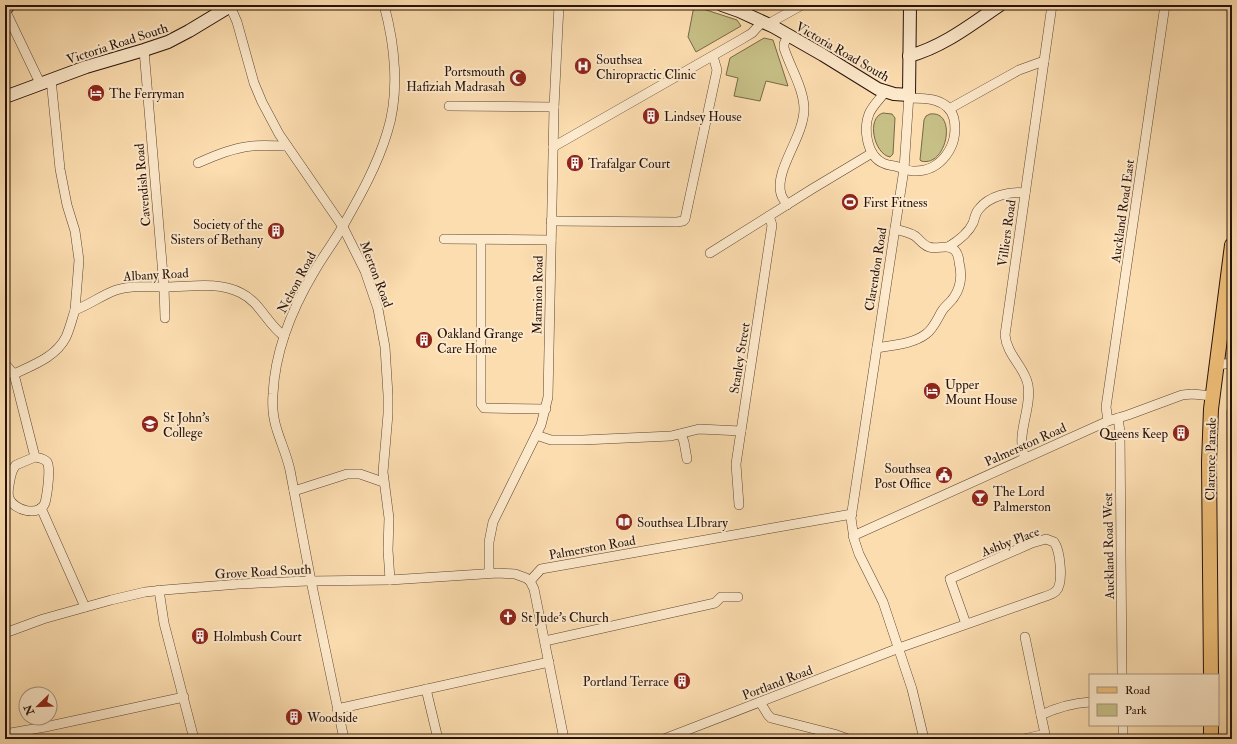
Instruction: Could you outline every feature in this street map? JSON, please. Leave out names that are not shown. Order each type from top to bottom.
[{"type":"main road","points":[[5,10],[9,5]]},
{"type":"main road","name":"Victoria Road South","points":[[722,5],[766,23],[885,92],[908,96]]},
{"type":"main road","name":"Clarendon Road","points":[[908,96],[910,5]]},
{"type":"main road","points":[[909,56],[946,41],[1000,5]]},
{"type":"main road","name":"Victoria Road South","points":[[5,97],[86,67],[144,50],[177,38],[231,6]]},
{"type":"main road","name":"Clarence Parade","points":[[1210,674],[1209,462],[1213,396],[1232,245]]},
{"type":"main road","points":[[1211,726],[1211,739]]},
{"type":"street","name":"Nelson Road","points":[[344,739],[287,457],[276,429],[273,416],[273,392],[277,363],[284,336],[302,294],[343,226],[374,168],[390,120],[394,90],[394,72],[391,38],[384,5]]},
{"type":"street","name":"Marmion Road","points":[[489,573],[489,542],[493,522],[544,419],[548,397],[554,107],[559,5]]},
{"type":"street","points":[[553,147],[713,56],[766,23],[802,5]]},
{"type":"street","name":"Villiers Road","points":[[1025,458],[1021,445],[1028,390],[1026,380],[1008,349],[1005,335],[1052,5]]},
{"type":"street","name":"Auckland Road East","points":[[1108,421],[1106,407],[1165,5]]},
{"type":"street","name":"Merton Road","points":[[231,6],[238,22],[254,83],[262,102],[287,146],[343,226],[358,255],[370,284],[379,314],[383,335],[388,395],[383,482],[388,518],[390,580]]},
{"type":"street","points":[[5,10],[46,81],[60,170],[67,205],[75,231],[79,260],[75,310],[66,337],[58,349],[47,358],[14,374]]},
{"type":"street","points":[[787,204],[781,193],[780,180],[784,166],[802,126],[804,105],[784,48],[788,35]]},
{"type":"street","name":"Cavendish Road","points":[[144,50],[164,287],[165,318]]},
{"type":"street","points":[[551,221],[683,221],[687,216],[717,70],[713,56]]},
{"type":"street","points":[[949,109],[1019,70],[1044,62]]},
{"type":"street","points":[[885,92],[873,107],[868,118],[867,134],[872,153],[884,164],[911,171],[930,169],[940,163],[952,145],[954,137],[954,121],[949,109],[940,102],[933,99],[908,96]]},
{"type":"street","name":"Clarendon Road","points":[[908,96],[904,169],[852,514],[854,536],[859,554],[883,602],[912,689],[924,739]]},
{"type":"street","points":[[449,106],[484,102],[554,107]]},
{"type":"street","points":[[198,163],[220,154],[238,149],[254,146],[287,146]]},
{"type":"street","points":[[710,253],[787,204],[872,153]]},
{"type":"street","points":[[895,229],[913,235],[923,244],[931,248],[939,249],[960,239],[968,231],[979,208],[986,202],[1008,193],[1025,193]]},
{"type":"street","name":"Stanley Street","points":[[739,505],[736,464],[772,226],[769,216]]},
{"type":"street","points":[[444,240],[551,240]]},
{"type":"street","points":[[481,240],[481,404],[484,408],[546,409]]},
{"type":"street","points":[[877,348],[918,338],[927,333],[936,323],[942,311],[953,298],[959,287],[961,279],[959,258],[953,249],[948,246]]},
{"type":"street","name":"Albany Road","points":[[75,310],[84,307],[116,290],[131,287],[213,285],[241,293],[255,303],[274,328],[284,336]]},
{"type":"street","points":[[5,364],[14,374],[35,457]]},
{"type":"street","points":[[1217,364],[1232,364]]},
{"type":"street","name":"Palmerston Road","points":[[854,536],[1108,421],[1182,395],[1192,394],[1213,396]]},
{"type":"street","name":"Auckland Road West","points":[[1118,418],[1120,432],[1122,674]]},
{"type":"street","points":[[536,435],[551,440],[583,440],[651,437],[681,434],[699,429],[741,431]]},
{"type":"street","points":[[681,434],[687,459]]},
{"type":"street","points":[[35,457],[46,460],[48,467],[44,506],[35,510],[23,510],[7,498],[14,467],[35,457]]},
{"type":"street","points":[[294,491],[347,474],[360,474],[383,482]]},
{"type":"street","points":[[41,508],[86,607]]},
{"type":"street","name":"Palmerston Road","points":[[529,580],[541,569],[852,514]]},
{"type":"street","name":"Ashby Place","points":[[899,648],[1046,596],[1056,591],[1061,573],[1054,542],[1046,539],[1032,543],[950,579],[966,624]]},
{"type":"street","name":"Grove Road South","points":[[5,633],[43,619],[129,595],[159,590],[239,584],[390,580],[489,573],[515,574],[529,580]]},
{"type":"street","points":[[529,580],[536,594],[564,739]]},
{"type":"street","points":[[159,590],[164,623],[194,739]]},
{"type":"street","points":[[545,641],[715,603],[721,597],[738,597]]},
{"type":"street","points":[[1024,739],[1045,734],[1025,638]]},
{"type":"street","name":"Portland Road","points":[[664,739],[899,648]]},
{"type":"street","points":[[337,709],[549,662]]},
{"type":"street","points":[[426,689],[438,739]]},
{"type":"street","points":[[5,734],[45,727],[184,697]]},
{"type":"street","points":[[760,702],[768,715],[772,718],[848,739]]},
{"type":"street","points":[[1041,715],[1056,708],[1081,702],[1089,702]]},
{"type":"street","points":[[1123,726],[1123,739]]},
{"type":"green space","points":[[694,6],[737,20],[741,26],[696,52],[688,37]]},
{"type":"green space","points":[[764,38],[773,40],[788,86],[766,81],[760,101],[734,96],[738,78],[726,75],[730,58]]},
{"type":"green space","points":[[883,113],[892,114],[895,118],[893,154],[890,157],[880,150],[874,136],[875,122],[878,116]]},
{"type":"green space","points":[[930,114],[939,115],[944,121],[946,139],[943,148],[937,156],[930,161],[921,161],[924,120],[926,116]]},
{"type":"green space","points":[[1232,372],[1232,739],[1229,739],[1227,412]]},
{"type":"place","name":"Southsea Chiropractic Clinic","points":[[583,66]]},
{"type":"place","name":"Portsmouth Hafiziah Madrasah","points":[[518,78]]},
{"type":"place","name":"The Ferryman","points":[[96,93]]},
{"type":"place","name":"Lindsey House","points":[[651,116]]},
{"type":"place","name":"Trafalgar Court","points":[[575,163]]},
{"type":"place","name":"First Fitness","points":[[850,202]]},
{"type":"place","name":"Society of the Sisters of Bethany","points":[[276,231]]},
{"type":"place","name":"Oakland Grange Care Home","points":[[424,340]]},
{"type":"place","name":"Upper Mount House","points":[[932,391]]},
{"type":"place","name":"St John's College","points":[[150,424]]},
{"type":"place","name":"Queens Keep","points":[[1181,433]]},
{"type":"place","name":"Southsea Post Office","points":[[944,475]]},
{"type":"place","name":"The Lord Palmerston","points":[[980,498]]},
{"type":"place","name":"Southsea LIbrary","points":[[624,522]]},
{"type":"place","name":"St Jude's Church","points":[[508,617]]},
{"type":"place","name":"Holmbush Court","points":[[200,636]]},
{"type":"place","name":"Portland Terrace","points":[[682,681]]},
{"type":"place","name":"Woodside","points":[[294,717]]}]
